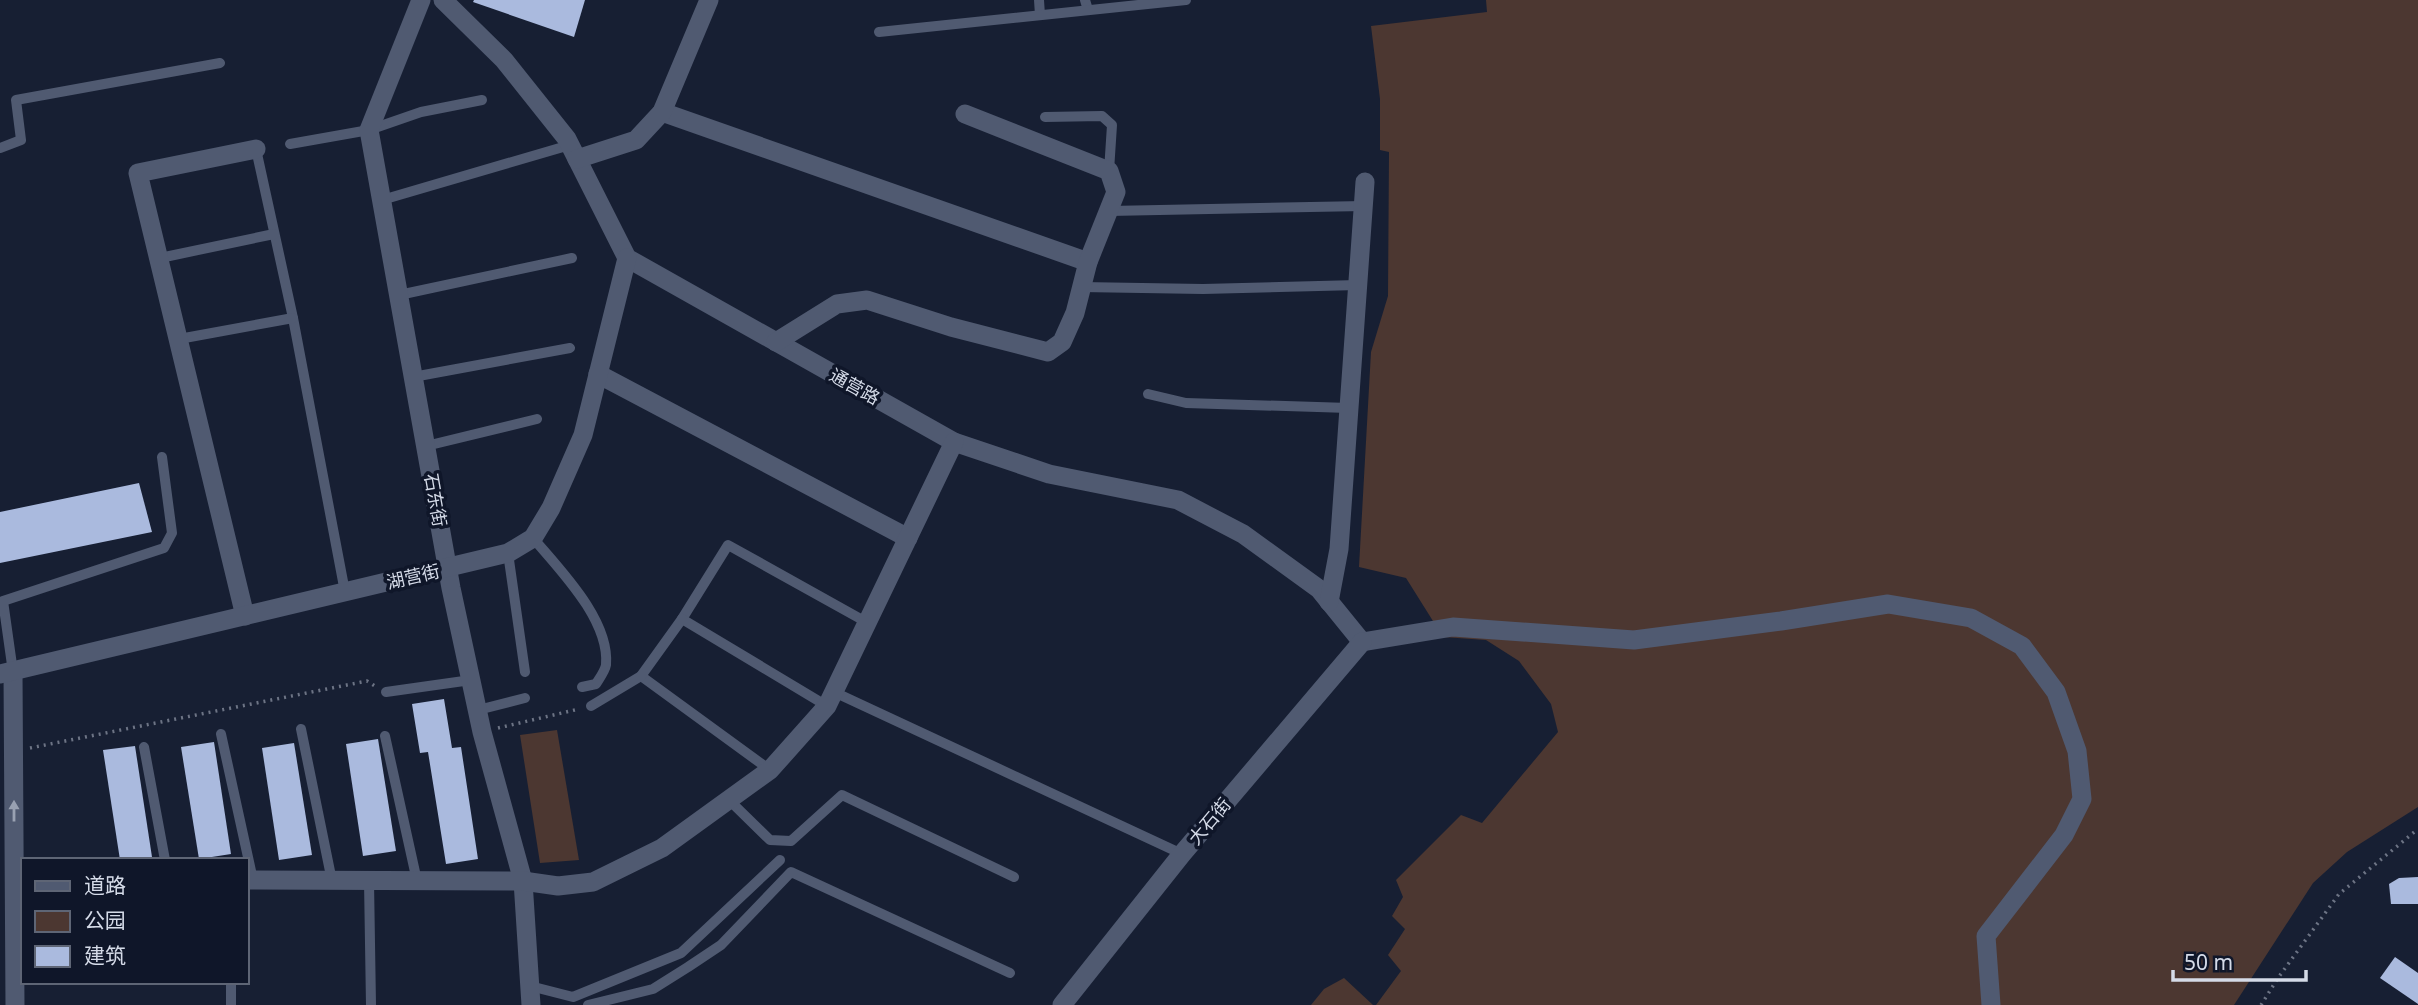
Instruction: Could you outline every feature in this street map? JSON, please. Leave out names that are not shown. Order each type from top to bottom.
[{"type":"street","points":[[369,130],[421,0]]},
{"type":"street","points":[[443,0],[504,60],[573,152],[627,258]]},
{"type":"street","points":[[573,152],[636,140],[662,112],[709,0]]},
{"type":"street","points":[[662,112],[1088,262]]},
{"type":"street","points":[[776,342],[837,304],[867,300],[951,327],[1048,352],[1062,342],[1075,313],[1088,262],[1116,192],[1109,171],[965,114]]},
{"type":"street","name":"石东街","points":[[369,130],[448,568],[482,732],[523,881],[530,995]]},
{"type":"street","points":[[245,616],[138,173],[256,149]]},
{"type":"street","points":[[1329,602],[1339,550],[1365,182]]},
{"type":"street","name":"通营路","points":[[627,258],[954,442],[1049,474],[1178,500],[1243,534],[1319,589],[1362,642]]},
{"type":"street","name":"湖营街","points":[[7,673],[508,553],[533,538],[551,508],[583,435],[627,258]]},
{"type":"street","points":[[598,374],[908,538]]},
{"type":"street","points":[[250,880],[523,881],[558,886],[593,882],[662,848],[770,769],[830,699],[954,442]]},
{"type":"street","points":[[1362,642],[1453,626],[1633,640],[1888,604],[1971,618],[2022,646],[2056,692],[2077,751],[2082,799],[2064,835],[1986,936],[1991,1005]]},
{"type":"street","name":"大石街","points":[[1062,1005],[1181,854],[1362,642]]},
{"type":"street","points":[[7,673],[13,751],[15,1005]]},
{"type":"lane","points":[[1039,0],[1040,15]]},
{"type":"lane","points":[[879,33],[1040,15],[1086,5],[1186,0]]},
{"type":"lane","points":[[0,148],[21,140],[16,100],[220,63]]},
{"type":"lane","points":[[290,144],[369,130],[421,112],[482,100]]},
{"type":"lane","points":[[1045,117],[1102,116],[1112,125],[1109,171]]},
{"type":"lane","points":[[256,149],[293,318],[345,592]]},
{"type":"lane","points":[[382,200],[573,152]]},
{"type":"lane","points":[[1109,211],[1364,206]]},
{"type":"lane","points":[[160,258],[274,234]]},
{"type":"lane","points":[[399,295],[572,258]]},
{"type":"lane","points":[[1081,287],[1203,289],[1358,285]]},
{"type":"lane","points":[[179,339],[293,318]]},
{"type":"lane","points":[[414,377],[570,348]]},
{"type":"lane","points":[[1148,394],[1186,403],[1349,408]]},
{"type":"lane","points":[[426,446],[537,419]]},
{"type":"lane","points":[[7,673],[2,601],[164,548],[172,533],[162,457]]},
{"type":"lane","points":[[533,538],[581,595],[601,633],[606,666],[596,684],[582,687]]},
{"type":"lane","points":[[591,706],[641,676],[682,619],[728,545],[868,623]]},
{"type":"lane","points":[[508,553],[525,672]]},
{"type":"lane","points":[[682,619],[830,699],[1181,854]]},
{"type":"lane","points":[[641,676],[770,769]]},
{"type":"lane","points":[[386,692],[471,680]]},
{"type":"lane","points":[[478,710],[525,698]]},
{"type":"lane","points":[[301,729],[331,881]]},
{"type":"lane","points":[[221,734],[246,858]]},
{"type":"lane","points":[[385,736],[417,881]]},
{"type":"lane","points":[[144,747],[165,858]]},
{"type":"lane","points":[[729,800],[770,840],[791,841],[842,794],[1014,877]]},
{"type":"lane","points":[[530,995],[573,997],[681,953],[780,860]]},
{"type":"lane","points":[[589,1005],[653,989],[688,967],[721,945],[791,872],[1010,973]]},
{"type":"lane","points":[[369,881],[371,1005]]},
{"type":"lane","points":[[231,984],[231,1005]]},
{"type":"path","points":[[13,751],[367,681],[386,692]]},
{"type":"path","points":[[482,732],[591,706]]},
{"type":"path","points":[[2261,1005],[2339,894],[2418,829]]},
{"type":"green space","points":[[1486,0],[2418,0],[2418,807],[2347,852],[2313,883],[2234,1005],[1376,1005],[1401,971],[1388,955],[1405,929],[1392,916],[1403,897],[1396,880],[1461,815],[1482,823],[1558,732],[1551,704],[1519,661],[1486,640],[1443,637],[1406,578],[1359,567],[1371,352],[1388,296],[1389,152],[1380,150],[1380,99],[1371,26],[1487,12]]},
{"type":"green space","points":[[557,730],[579,860],[540,863],[520,735]]},
{"type":"green space","points":[[1344,978],[1373,1005],[1311,1005],[1324,989]]},
{"type":"building","points":[[585,0],[574,37],[473,2]]},
{"type":"building","points":[[139,483],[152,532],[0,563],[0,512]]},
{"type":"building","points":[[444,699],[452,748],[461,747],[478,859],[446,864],[428,752],[420,753],[412,704]]},
{"type":"building","points":[[378,739],[396,851],[363,856],[346,744]]},
{"type":"building","points":[[214,742],[231,854],[199,858],[181,747]]},
{"type":"building","points":[[294,743],[312,855],[279,860],[262,748]]},
{"type":"building","points":[[135,746],[152,857],[120,858],[103,750]]},
{"type":"building","points":[[2418,877],[2418,904],[2391,904],[2389,884],[2399,878]]},
{"type":"building","points":[[2395,957],[2418,973],[2418,1004],[2380,978]]}]
